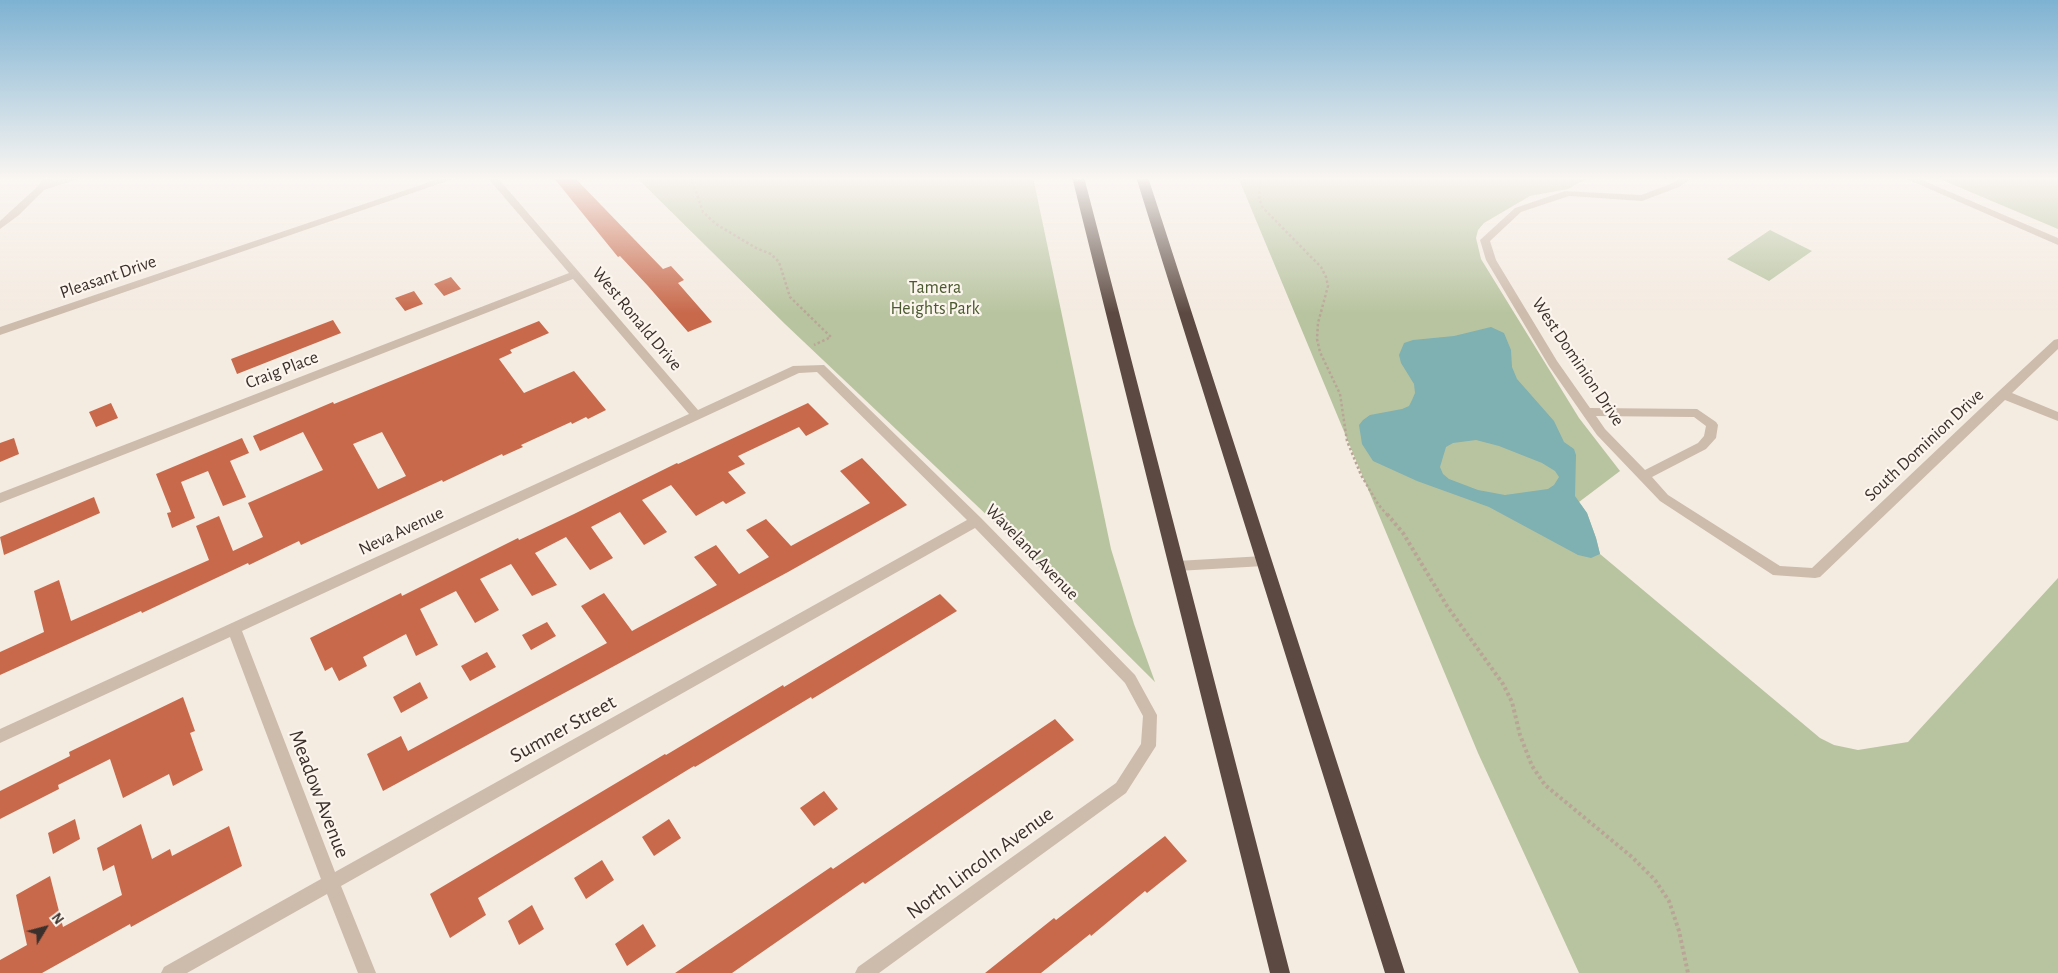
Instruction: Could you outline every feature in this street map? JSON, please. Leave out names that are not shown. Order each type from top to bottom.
[{"type":"highway","points":[[1090,222],[1280,973]]},
{"type":"highway","points":[[1156,222],[1395,973]]},
{"type":"street","name":"Pleasant Drive","points":[[0,331],[320,222]]},
{"type":"street","name":"West Ronald Drive","points":[[531,222],[696,415]]},
{"type":"street","name":"West Dominion Drive","points":[[1504,222],[1485,240],[1491,260],[1553,362],[1601,432],[1664,498],[1778,571],[1815,573]]},
{"type":"street","points":[[2013,222],[2058,242]]},
{"type":"street","name":"Craig Place","points":[[0,498],[576,274]]},
{"type":"street","name":"South Dominion Drive","points":[[1815,573],[2058,342]]},
{"type":"street","name":"Neva Avenue","points":[[0,736],[797,369],[820,368]]},
{"type":"street","name":"Waveland Avenue","points":[[820,368],[976,521],[1130,679],[1150,715],[1148,746],[1121,788]]},
{"type":"street","points":[[2004,394],[2058,417]]},
{"type":"street","points":[[1587,412],[1697,413],[1712,425],[1710,438],[1702,446],[1642,476]]},
{"type":"street","name":"Sumner Street","points":[[170,973],[976,521]]},
{"type":"street","points":[[1177,566],[1264,561]]},
{"type":"street","name":"Meadow Avenue","points":[[234,629],[367,973]]},
{"type":"street","name":"North Lincoln Avenue","points":[[864,973],[1121,788]]},
{"type":"path","points":[[714,222],[756,248],[771,254],[779,262],[790,297],[831,337],[814,345]]},
{"type":"path","points":[[1277,222],[1320,267],[1326,277],[1328,286],[1318,323],[1317,339],[1320,352],[1340,394],[1347,441],[1360,475],[1378,504],[1403,533],[1447,606],[1503,684],[1512,702],[1520,735],[1532,766],[1545,785],[1632,857],[1669,901],[1679,930],[1688,973]]},
{"type":"green space","name":"Tamera Heights Park","points":[[682,222],[1043,222],[1111,549],[1134,624],[1155,682],[992,520],[785,324]]},
{"type":"green space","points":[[1257,222],[1485,222],[1478,230],[1476,238],[1481,259],[1579,418],[1620,471],[1579,502],[1587,513],[1600,554],[1820,738],[1834,745],[1858,750],[1908,742],[2058,578],[2058,973],[1579,973],[1478,753]]},
{"type":"green space","points":[[2042,222],[2058,222],[2058,229]]},
{"type":"green space","points":[[1770,230],[1812,251],[1769,281],[1727,259]]},
{"type":"water","points":[[1491,327],[1504,333],[1511,350],[1512,367],[1517,379],[1554,421],[1564,442],[1574,449],[1576,455],[1575,496],[1587,513],[1600,554],[1591,558],[1578,555],[1489,507],[1417,481],[1373,461],[1362,444],[1359,425],[1370,415],[1409,406],[1415,393],[1414,384],[1401,363],[1399,355],[1404,343],[1413,340],[1454,336]],"holes":[[[1476,440],[1499,446],[1542,463],[1555,471],[1559,477],[1554,485],[1548,489],[1505,495],[1478,490],[1449,479],[1443,474],[1440,467],[1446,447],[1453,443]]]},
{"type":"building","points":[[590,222],[618,222],[663,269],[671,266],[684,280],[678,283],[712,322],[688,332],[620,256],[618,257]]},
{"type":"building","points":[[451,277],[461,289],[444,296],[434,284]]},
{"type":"building","points":[[414,291],[423,304],[405,311],[395,298]]},
{"type":"building","points":[[333,320],[341,333],[237,374],[231,359]]},
{"type":"building","points":[[539,321],[549,333],[510,350],[512,353],[499,359],[524,393],[574,371],[606,410],[588,419],[586,417],[572,424],[571,422],[521,445],[523,447],[503,456],[502,454],[443,482],[442,480],[301,545],[299,541],[249,565],[248,563],[142,613],[141,611],[0,675],[0,652],[44,632],[34,591],[59,580],[71,621],[209,560],[196,526],[219,516],[233,551],[263,537],[248,503],[323,470],[303,432],[260,451],[253,436],[333,402],[334,404]],"holes":[[[382,432],[406,476],[378,489],[353,444]]]},
{"type":"building","points":[[111,403],[118,418],[96,427],[89,412]]},
{"type":"building","points":[[808,403],[829,424],[806,436],[799,427],[738,456],[745,464],[728,472],[746,493],[726,504],[723,501],[696,516],[671,485],[642,500],[667,532],[644,545],[620,512],[591,527],[613,558],[590,570],[566,537],[535,553],[557,585],[532,596],[511,564],[480,579],[499,610],[475,623],[456,591],[420,609],[438,645],[416,656],[406,634],[363,657],[367,666],[339,681],[332,667],[325,671],[310,638],[401,593],[402,596],[518,538],[519,540],[677,463]]},
{"type":"building","points":[[14,438],[19,454],[0,462],[0,443]]},
{"type":"building","points":[[242,438],[249,453],[230,461],[246,497],[223,506],[208,471],[181,482],[195,518],[172,528],[167,513],[171,512],[156,474]]},
{"type":"building","points":[[862,458],[907,505],[788,572],[383,791],[367,754],[401,736],[408,751],[607,643],[581,606],[604,593],[632,631],[717,585],[694,557],[716,545],[739,574],[769,557],[746,530],[766,519],[791,546],[870,503],[840,471]]},
{"type":"building","points":[[94,497],[100,513],[4,555],[0,537]]},
{"type":"building","points":[[940,594],[957,611],[812,699],[811,697],[694,766],[478,898],[486,915],[450,938],[430,894],[665,754],[783,685],[784,687]]},
{"type":"building","points":[[547,622],[556,636],[531,650],[522,635]]},
{"type":"building","points":[[487,652],[496,667],[470,681],[461,666]]},
{"type":"building","points":[[420,682],[428,698],[401,713],[393,697]]},
{"type":"building","points":[[183,697],[195,731],[190,733],[203,770],[173,786],[169,774],[123,798],[110,759],[58,785],[59,789],[0,819],[0,791],[70,756],[69,752]]},
{"type":"building","points":[[1055,719],[1074,740],[732,973],[675,973],[831,867],[833,869]]},
{"type":"building","points":[[824,791],[838,809],[814,826],[800,808]]},
{"type":"building","points":[[75,819],[80,839],[53,854],[48,833]]},
{"type":"building","points":[[669,819],[681,838],[654,856],[642,837]]},
{"type":"building","points":[[141,824],[152,859],[170,849],[172,856],[229,826],[242,866],[131,927],[130,924],[42,973],[0,973],[0,960],[27,945],[16,895],[50,876],[63,927],[122,895],[114,865],[103,871],[97,848]]},
{"type":"building","points":[[1165,836],[1187,861],[1147,893],[1145,891],[1091,936],[1090,934],[1041,973],[985,973],[1054,918],[1056,920]]},
{"type":"building","points":[[602,860],[614,880],[586,899],[574,878]]},
{"type":"building","points":[[532,905],[544,929],[519,945],[508,921]]},
{"type":"building","points":[[643,924],[656,946],[627,966],[615,944]]}]
